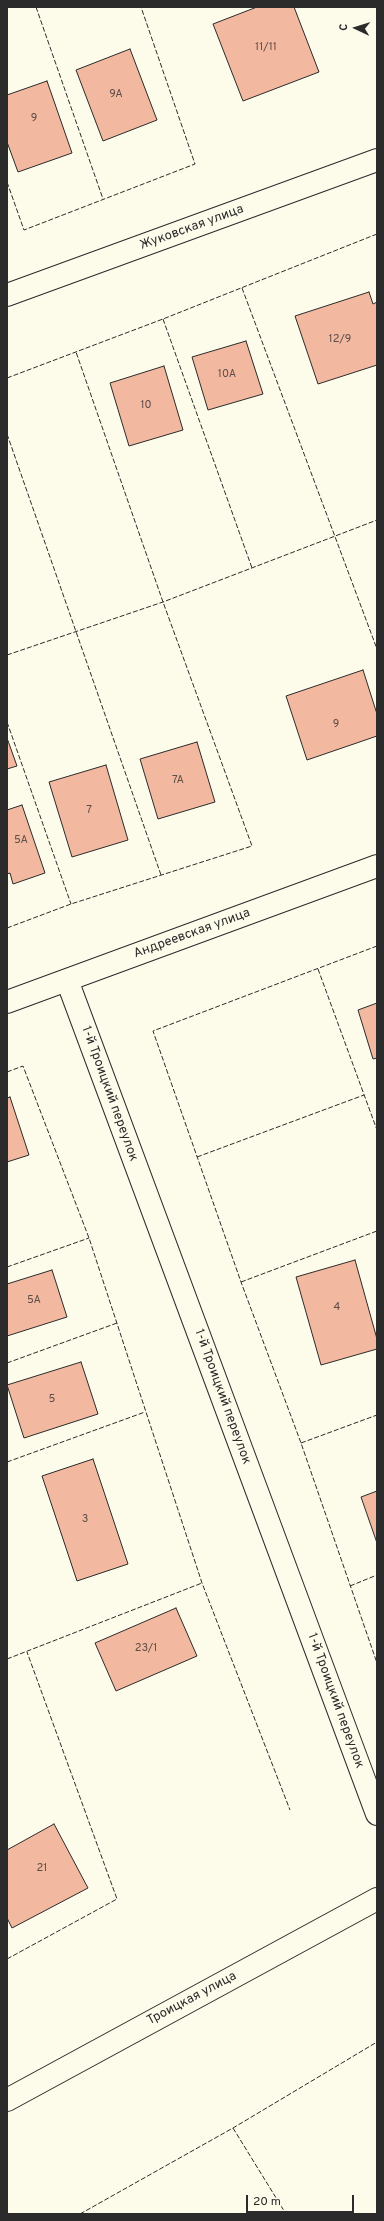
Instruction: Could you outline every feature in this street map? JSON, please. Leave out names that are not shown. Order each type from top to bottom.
[{"type":"street","name":"Жуковская улица","points":[[7,295],[377,160]]},
{"type":"street","name":"Андреевская улица","points":[[7,1002],[377,866]]},
{"type":"street","name":"1-й Троицкий переулок","points":[[67,980],[377,1814]]},
{"type":"street","name":"Троицкая улица","points":[[7,2100],[377,1899]]},
{"type":"building","points":[[257,7],[294,7],[319,72],[243,101],[213,24]]},
{"type":"building","points":[[130,49],[157,120],[103,141],[76,70]]},
{"type":"building","points":[[47,81],[72,153],[18,172],[7,142],[7,95]]},
{"type":"building","points":[[369,292],[373,304],[377,302],[377,365],[318,384],[295,316]]},
{"type":"building","points":[[246,341],[263,394],[208,410],[192,357]]},
{"type":"building","points":[[164,366],[183,430],[129,446],[110,383]]},
{"type":"building","points":[[363,670],[377,714],[377,736],[307,760],[286,696]]},
{"type":"building","points":[[7,738],[17,766],[7,769]]},
{"type":"building","points":[[197,742],[215,802],[158,819],[140,759]]},
{"type":"building","points":[[106,765],[128,840],[72,857],[49,782]]},
{"type":"building","points":[[22,805],[45,873],[13,884],[10,873],[7,874],[7,810]]},
{"type":"building","points":[[377,1003],[377,1058],[373,1059],[358,1010]]},
{"type":"building","points":[[10,1097],[29,1155],[7,1162],[7,1098]]},
{"type":"building","points":[[355,1260],[377,1339],[377,1349],[321,1365],[296,1277]]},
{"type":"building","points":[[52,1270],[67,1317],[7,1336],[7,1284]]},
{"type":"building","points":[[81,1362],[98,1414],[24,1438],[7,1385]]},
{"type":"building","points":[[93,1459],[128,1564],[77,1581],[42,1476]]},
{"type":"building","points":[[377,1491],[377,1543],[361,1497]]},
{"type":"building","points":[[176,1608],[197,1656],[116,1691],[95,1643]]},
{"type":"building","points":[[54,1824],[88,1888],[12,1928],[7,1918],[7,1850]]},
{"type":"fence","points":[[36,7],[103,199]]},
{"type":"fence","points":[[7,182],[24,230],[195,164],[141,7]]},
{"type":"fence","points":[[7,378],[163,319],[377,234]]},
{"type":"fence","points":[[242,288],[377,649]]},
{"type":"fence","points":[[163,319],[252,568]]},
{"type":"fence","points":[[7,928],[71,904],[252,846],[163,602],[76,352]]},
{"type":"fence","points":[[7,434],[161,875]]},
{"type":"fence","points":[[7,655],[163,602],[377,520]]},
{"type":"fence","points":[[7,722],[71,904]]},
{"type":"fence","points":[[377,946],[153,1031],[241,1282],[301,1443],[377,1663]]},
{"type":"fence","points":[[318,969],[377,1130]]},
{"type":"fence","points":[[7,1072],[23,1066],[89,1238],[202,1583],[290,1810]]},
{"type":"fence","points":[[197,1157],[364,1095]]},
{"type":"fence","points":[[241,1282],[377,1231]]},
{"type":"fence","points":[[7,1267],[89,1238]]},
{"type":"fence","points":[[7,1363],[117,1323]]},
{"type":"fence","points":[[7,1462],[145,1412]]},
{"type":"fence","points":[[301,1443],[377,1415]]},
{"type":"fence","points":[[350,1586],[377,1575]]},
{"type":"fence","points":[[7,1659],[202,1583]]},
{"type":"fence","points":[[7,1959],[117,1899],[27,1652]]},
{"type":"fence","points":[[80,2214],[233,2128],[377,2042]]},
{"type":"fence","points":[[233,2128],[286,2214]]}]
